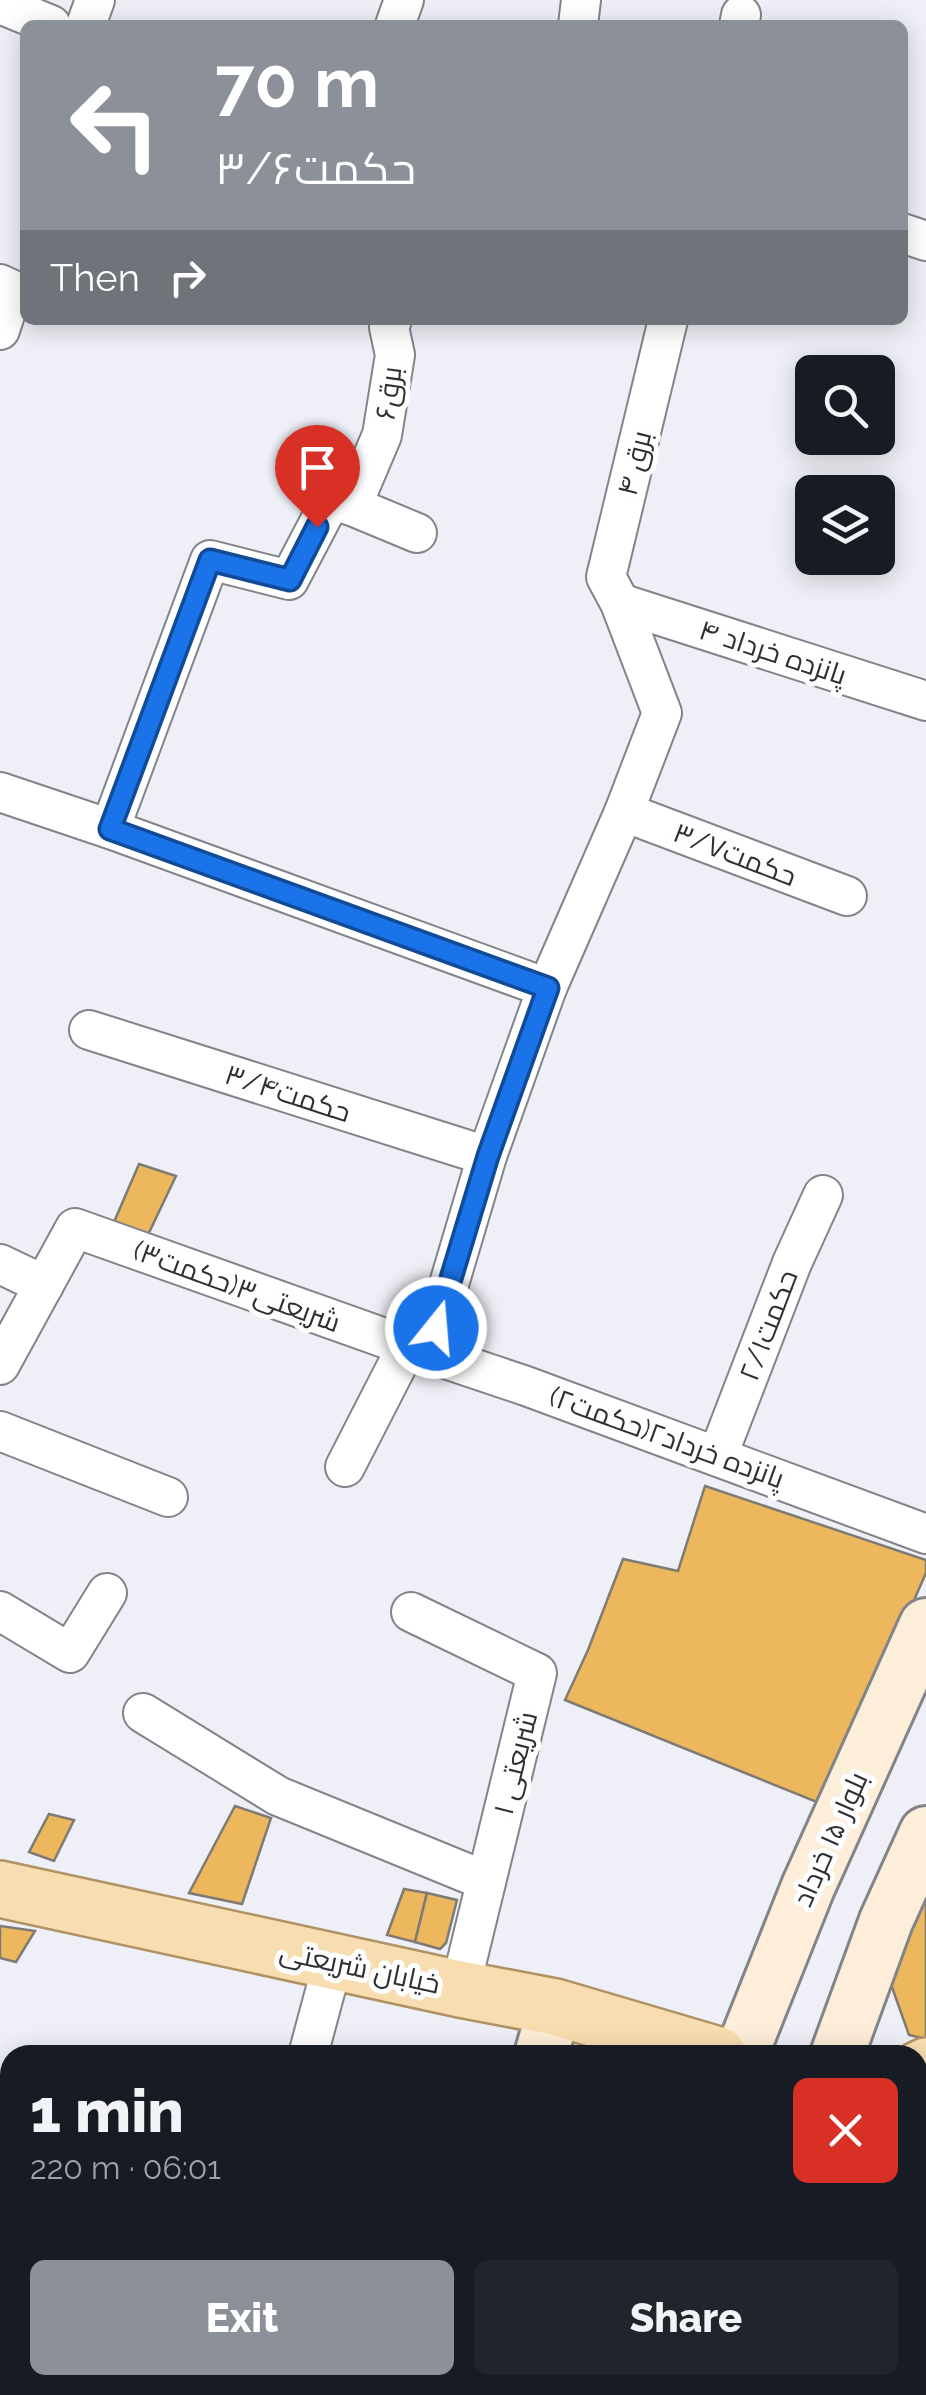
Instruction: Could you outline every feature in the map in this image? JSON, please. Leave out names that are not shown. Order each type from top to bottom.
[{"type":"main road","name":"بلوار ۱۵ خرداد","points":[[745,2045],[808,1887],[926,1625]]},
{"type":"main road","points":[[841,2045],[886,1921],[926,1833]]},
{"type":"main road","points":[[808,1887],[832,1914],[849,1922],[886,1921]]},
{"type":"main road","name":"خیابان شریعتی","points":[[0,1889],[460,1989],[548,2031],[647,2045]]},
{"type":"street","points":[[0,4],[39,20]]},
{"type":"street","points":[[0,284],[13,290],[0,330]]},
{"type":"street","name":"برق۶","points":[[352,506],[382,435],[394,355],[390,325]]},
{"type":"street","name":"برق ۴","points":[[620,603],[606,577],[667,325]]},
{"type":"street","points":[[110,829],[210,560],[290,580],[331,500],[418,533]]},
{"type":"street","points":[[345,1468],[407,1346],[436,1328],[488,1156],[548,988],[624,812],[662,712],[620,603]]},
{"type":"street","name":"پانزده خرداد ۴","points":[[620,603],[926,701]]},
{"type":"street","points":[[0,792],[548,988]]},
{"type":"street","name":"حکمت۳/۷","points":[[624,812],[846,896]]},
{"type":"street","name":"حکمت۳/۴","points":[[89,1030],[488,1156]]},
{"type":"street","name":"حکمت۲/۱","points":[[718,1455],[822,1196]]},
{"type":"street","name":"شریعتی۳(حکمت۳)","points":[[0,1365],[75,1228],[407,1346]]},
{"type":"street","points":[[0,1264],[44,1284]]},
{"type":"street","name":"پانزده خرداد۲(حکمت۲)","points":[[407,1346],[718,1455],[926,1534]]},
{"type":"street","points":[[0,1431],[168,1497]]},
{"type":"street","points":[[0,1611],[70,1653],[107,1593]]},
{"type":"street","name":"شریعتی ۱","points":[[411,1612],[538,1673],[460,1989]]},
{"type":"street","points":[[143,1713],[278,1796],[486,1881]]},
{"type":"street","points":[[311,2045],[332,1962]]},
{"type":"building","points":[[139,1164],[176,1176],[146,1239],[111,1229]]},
{"type":"building","points":[[705,1486],[926,1560],[926,1573],[824,1805],[565,1700],[623,1559],[678,1571]]},
{"type":"building","points":[[235,1806],[271,1818],[242,1904],[189,1893]]},
{"type":"building","points":[[49,1814],[74,1820],[54,1861],[29,1852]]},
{"type":"building","points":[[926,1874],[926,2039],[909,2035],[882,1959]]},
{"type":"building","points":[[404,1889],[427,1893],[415,1942],[387,1935]]},
{"type":"building","points":[[427,1893],[457,1900],[446,1943],[440,1949],[415,1942]]},
{"type":"building","points":[[0,1926],[35,1931],[16,1962],[0,1958]]},
{"type":"route","points":[[317,527],[290,580],[210,560],[110,829],[548,988],[488,1156],[436,1328]]}]
